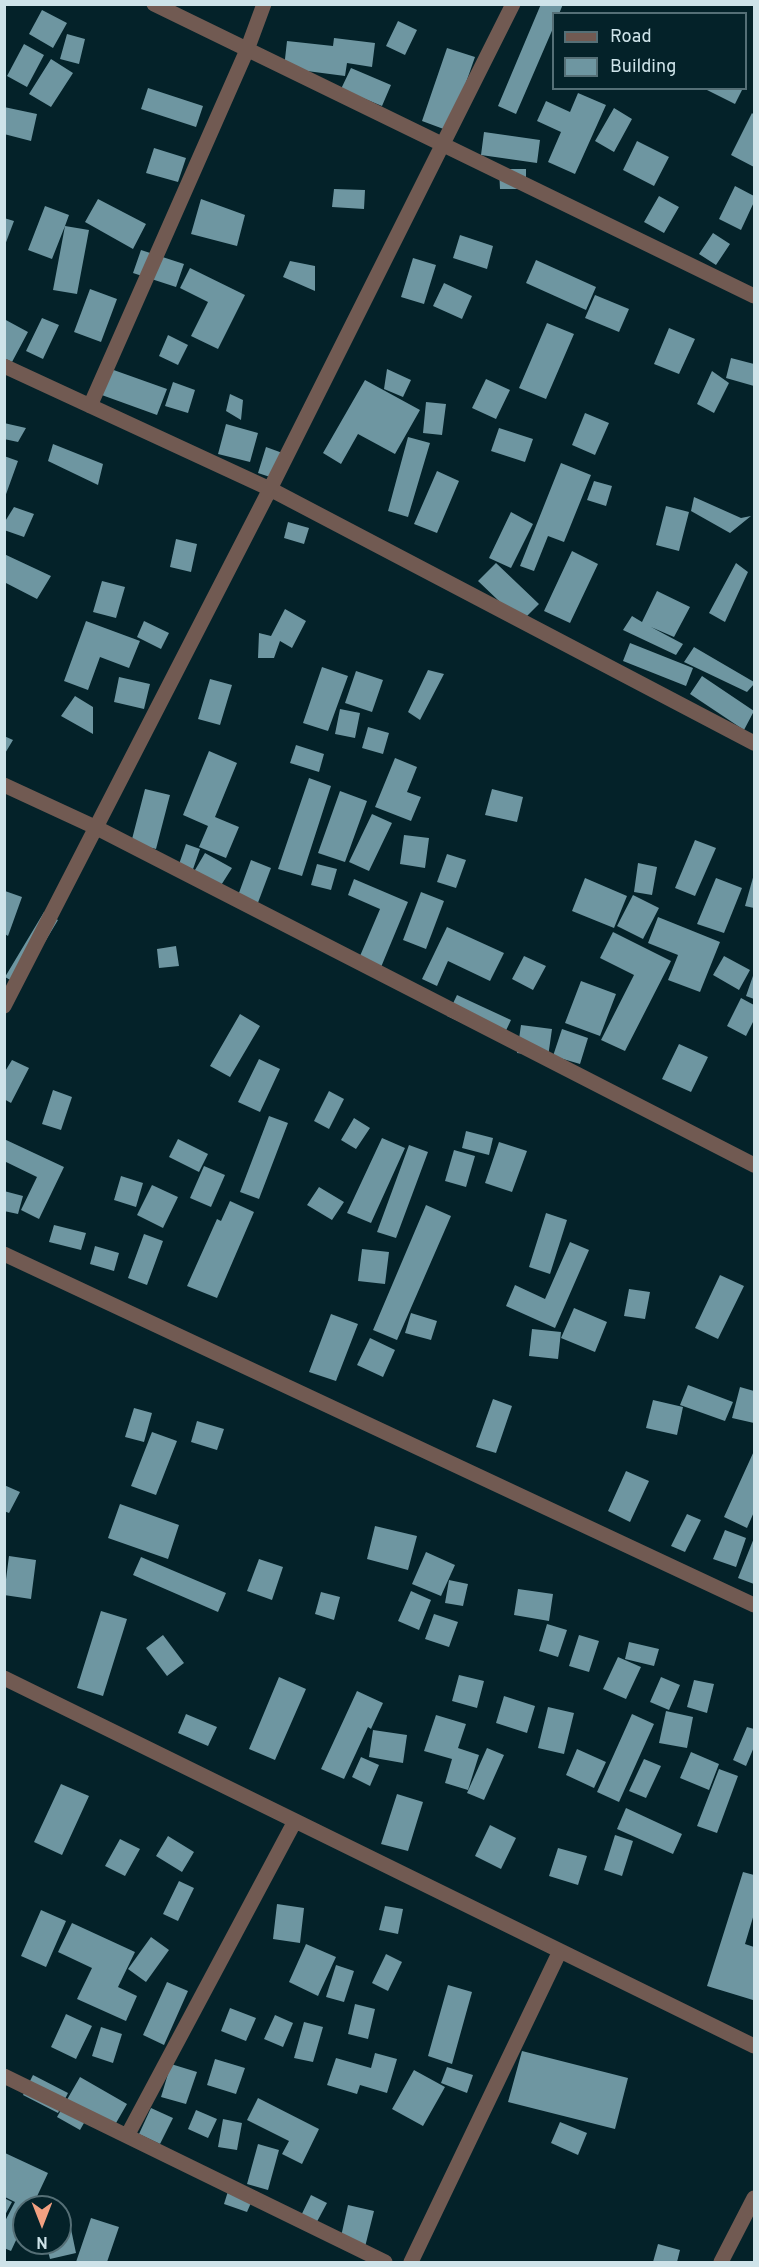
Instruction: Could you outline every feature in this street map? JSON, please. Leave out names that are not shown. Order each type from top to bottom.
[{"type":"street","points":[[154,4],[754,296]]},
{"type":"street","points":[[90,406],[247,50],[264,4]]},
{"type":"street","points":[[4,1006],[270,489],[513,4]]},
{"type":"street","points":[[4,366],[270,489],[754,743]]},
{"type":"street","points":[[4,785],[97,828],[754,1165]]},
{"type":"street","points":[[4,1254],[754,1605]]},
{"type":"street","points":[[4,1678],[754,2046]]},
{"type":"street","points":[[127,2136],[295,1821]]},
{"type":"street","points":[[411,2262],[560,1951]]},
{"type":"street","points":[[4,2076],[385,2262]]},
{"type":"street","points":[[721,2262],[754,2198]]},
{"type":"building","points":[[541,4],[563,4],[560,12],[552,12],[552,31],[516,114],[498,106]]},
{"type":"building","points":[[42,10],[67,23],[53,48],[29,34]]},
{"type":"building","points":[[398,21],[417,30],[405,55],[386,46]]},
{"type":"building","points":[[67,34],[85,39],[79,64],[60,59]]},
{"type":"building","points":[[334,38],[375,43],[372,67],[347,63],[345,76],[284,68],[287,41],[333,46]]},
{"type":"building","points":[[24,44],[44,55],[27,87],[7,76]]},
{"type":"building","points":[[447,48],[475,57],[449,131],[422,121]]},
{"type":"building","points":[[51,59],[73,73],[51,107],[29,94]]},
{"type":"building","points":[[351,68],[391,85],[382,106],[341,89]]},
{"type":"building","points":[[148,88],[203,106],[196,127],[141,109]]},
{"type":"building","points":[[707,90],[742,90],[735,104]]},
{"type":"building","points":[[578,93],[606,105],[575,174],[548,162],[561,132],[537,121],[546,101],[570,112]]},
{"type":"building","points":[[4,107],[37,114],[31,141],[4,134]]},
{"type":"building","points":[[614,108],[632,119],[614,152],[595,141]]},
{"type":"building","points":[[752,113],[754,115],[754,167],[731,155]]},
{"type":"building","points":[[484,132],[540,140],[537,163],[481,155]]},
{"type":"building","points":[[637,141],[669,157],[654,186],[623,170]]},
{"type":"building","points":[[154,148],[186,158],[178,182],[146,173]]},
{"type":"building","points":[[499,169],[526,169],[526,189],[500,189]]},
{"type":"building","points":[[735,186],[754,196],[754,202],[741,230],[719,219]]},
{"type":"building","points":[[334,189],[365,190],[364,209],[332,207]]},
{"type":"building","points":[[659,196],[679,207],[664,233],[644,222]]},
{"type":"building","points":[[98,199],[146,224],[133,249],[85,222]]},
{"type":"building","points":[[201,199],[245,215],[237,246],[191,234]]},
{"type":"building","points":[[45,206],[69,215],[52,259],[28,250]]},
{"type":"building","points":[[4,218],[14,221],[5,245],[4,245]]},
{"type":"building","points":[[65,226],[89,230],[77,294],[53,290]]},
{"type":"building","points":[[713,233],[730,244],[716,265],[699,254]]},
{"type":"building","points":[[460,235],[493,246],[487,269],[453,258]]},
{"type":"building","points":[[141,250],[184,264],[176,287],[133,273]]},
{"type":"building","points":[[413,258],[436,265],[424,304],[401,297]]},
{"type":"building","points":[[536,260],[596,287],[586,310],[526,283]]},
{"type":"building","points":[[290,261],[315,266],[315,291],[283,277]]},
{"type":"building","points":[[190,268],[245,295],[218,349],[191,336],[208,302],[180,288]]},
{"type":"building","points":[[444,283],[472,296],[462,319],[433,306]]},
{"type":"building","points":[[90,289],[117,299],[101,342],[74,332]]},
{"type":"building","points":[[595,295],[629,309],[619,332],[585,318]]},
{"type":"building","points":[[42,318],[59,325],[43,359],[26,351]]},
{"type":"building","points":[[4,319],[28,332],[12,362],[4,358]]},
{"type":"building","points":[[547,323],[574,334],[546,399],[519,388]]},
{"type":"building","points":[[669,328],[695,339],[679,374],[654,364]]},
{"type":"building","points":[[168,335],[188,345],[178,365],[159,356]]},
{"type":"building","points":[[731,358],[754,364],[754,386],[726,378]]},
{"type":"building","points":[[108,368],[167,389],[157,415],[99,394]]},
{"type":"building","points":[[387,369],[411,380],[403,397],[384,389]]},
{"type":"building","points":[[712,371],[729,383],[714,413],[697,404]]},
{"type":"building","points":[[486,379],[510,390],[496,419],[472,408]]},
{"type":"building","points":[[365,380],[420,410],[395,454],[358,434],[341,464],[323,453]]},
{"type":"building","points":[[173,382],[195,390],[188,413],[165,406]]},
{"type":"building","points":[[230,394],[243,400],[241,420],[226,411]]},
{"type":"building","points":[[426,402],[446,404],[442,435],[423,433]]},
{"type":"building","points":[[585,413],[609,423],[595,455],[572,445]]},
{"type":"building","points":[[4,423],[26,428],[18,442],[4,439]]},
{"type":"building","points":[[226,424],[258,433],[250,462],[218,454]]},
{"type":"building","points":[[499,428],[533,439],[525,462],[491,451]]},
{"type":"building","points":[[408,437],[430,443],[408,517],[388,511]]},
{"type":"building","points":[[53,444],[103,464],[98,485],[48,461]]},
{"type":"building","points":[[266,447],[288,455],[279,480],[258,473]]},
{"type":"building","points":[[4,456],[18,461],[5,497],[4,497]]},
{"type":"building","points":[[561,463],[591,475],[564,542],[548,536],[534,571],[520,566]]},
{"type":"building","points":[[437,471],[459,481],[437,533],[414,524]]},
{"type":"building","points":[[594,481],[612,486],[606,506],[587,500]]},
{"type":"building","points":[[694,497],[741,518],[751,516],[730,533],[691,511]]},
{"type":"building","points":[[666,506],[689,512],[679,551],[656,545]]},
{"type":"building","points":[[14,507],[34,514],[24,537],[4,530],[4,523]]},
{"type":"building","points":[[511,512],[533,524],[511,568],[489,558]]},
{"type":"building","points":[[288,522],[309,528],[304,544],[284,538]]},
{"type":"building","points":[[176,539],[197,544],[191,572],[170,567]]},
{"type":"building","points":[[572,551],[598,564],[570,623],[544,611]]},
{"type":"building","points":[[4,554],[51,576],[37,599],[4,582]]},
{"type":"building","points":[[496,563],[539,604],[521,622],[478,581]]},
{"type":"building","points":[[736,563],[748,572],[725,622],[709,613]]},
{"type":"building","points":[[102,581],[125,587],[116,618],[93,612]]},
{"type":"building","points":[[657,591],[690,607],[674,637],[651,627],[683,644],[676,655],[623,630],[632,616],[642,622]]},
{"type":"building","points":[[285,609],[306,621],[292,648],[280,641],[274,658],[258,658],[259,633],[271,636]]},
{"type":"building","points":[[86,621],[140,641],[129,668],[100,657],[88,690],[64,681]]},
{"type":"building","points":[[144,621],[169,633],[161,649],[137,637]]},
{"type":"building","points":[[630,643],[693,668],[686,686],[623,661]]},
{"type":"building","points":[[694,647],[754,684],[747,692],[684,662]]},
{"type":"building","points":[[322,667],[348,676],[328,731],[303,723]]},
{"type":"building","points":[[428,670],[444,674],[420,720],[408,712]]},
{"type":"building","points":[[356,671],[383,680],[372,712],[345,703]]},
{"type":"building","points":[[702,676],[754,711],[744,730],[690,694]]},
{"type":"building","points":[[119,677],[150,684],[144,709],[114,702]]},
{"type":"building","points":[[210,679],[232,685],[220,725],[198,719]]},
{"type":"building","points":[[75,696],[93,707],[93,734],[61,716]]},
{"type":"building","points":[[340,709],[360,713],[355,738],[335,734]]},
{"type":"building","points":[[368,727],[389,733],[383,754],[362,748]]},
{"type":"building","points":[[4,736],[13,740],[4,755]]},
{"type":"building","points":[[296,745],[324,754],[319,772],[290,763]]},
{"type":"building","points":[[209,751],[237,763],[215,817],[239,827],[226,858],[199,847],[208,826],[183,815]]},
{"type":"building","points":[[395,758],[417,767],[407,792],[421,797],[411,821],[375,807]]},
{"type":"building","points":[[309,778],[331,786],[302,876],[278,869]]},
{"type":"building","points":[[145,789],[170,795],[156,849],[131,843]]},
{"type":"building","points":[[492,789],[523,797],[517,822],[485,815]]},
{"type":"building","points":[[340,791],[367,801],[345,862],[318,853]]},
{"type":"building","points":[[372,814],[392,823],[369,871],[349,862]]},
{"type":"building","points":[[404,835],[429,838],[425,868],[400,864]]},
{"type":"building","points":[[695,840],[716,848],[695,896],[675,888]]},
{"type":"building","points":[[186,844],[200,849],[191,875],[177,870]]},
{"type":"building","points":[[205,853],[232,868],[218,890],[192,875]]},
{"type":"building","points":[[447,854],[466,860],[456,888],[437,882]]},
{"type":"building","points":[[251,860],[271,868],[256,908],[236,901]]},
{"type":"building","points":[[638,863],[657,867],[652,895],[634,892]]},
{"type":"building","points":[[317,864],[337,869],[331,890],[311,885]]},
{"type":"building","points":[[754,874],[754,908],[745,906]]},
{"type":"building","points":[[585,878],[627,896],[614,928],[572,911]]},
{"type":"building","points":[[716,878],[742,888],[724,933],[697,924]]},
{"type":"building","points":[[354,879],[408,902],[379,972],[357,963],[380,909],[348,895]]},
{"type":"building","points":[[5,891],[22,897],[8,936],[5,934]]},
{"type":"building","points":[[421,892],[444,901],[426,949],[403,940]]},
{"type":"building","points":[[633,895],[659,908],[643,939],[617,926]]},
{"type":"building","points":[[44,912],[58,920],[19,985],[5,977]]},
{"type":"building","points":[[658,917],[720,942],[700,992],[668,980],[678,955],[648,943]]},
{"type":"building","points":[[447,927],[504,953],[490,981],[448,961],[437,986],[422,979]]},
{"type":"building","points":[[613,932],[671,961],[625,1051],[601,1040],[634,975],[600,958]]},
{"type":"building","points":[[176,946],[179,966],[159,968],[157,949]]},
{"type":"building","points":[[524,956],[546,966],[533,990],[512,979]]},
{"type":"building","points":[[724,956],[750,970],[739,990],[713,975]]},
{"type":"building","points":[[754,973],[754,999],[746,996]]},
{"type":"building","points":[[581,981],[616,994],[600,1036],[565,1023]]},
{"type":"building","points":[[457,995],[511,1020],[501,1041],[447,1016]]},
{"type":"building","points":[[741,998],[754,1005],[754,1020],[746,1036],[727,1026]]},
{"type":"building","points":[[240,1014],[260,1026],[230,1077],[210,1066]]},
{"type":"building","points":[[521,1025],[552,1029],[548,1057],[517,1053]]},
{"type":"building","points":[[562,1029],[588,1038],[580,1064],[553,1056]]},
{"type":"building","points":[[679,1044],[708,1057],[691,1092],[662,1079]]},
{"type":"building","points":[[259,1059],[280,1069],[260,1112],[238,1102]]},
{"type":"building","points":[[12,1060],[29,1068],[11,1103],[4,1099],[4,1073]]},
{"type":"building","points":[[53,1090],[72,1097],[61,1130],[42,1124]]},
{"type":"building","points":[[329,1091],[344,1099],[329,1129],[314,1121]]},
{"type":"building","points":[[269,1116],[288,1123],[259,1199],[240,1192]]},
{"type":"building","points":[[354,1118],[370,1128],[356,1149],[341,1140]]},
{"type":"building","points":[[466,1131],[493,1138],[489,1155],[462,1148]]},
{"type":"building","points":[[382,1138],[405,1148],[371,1223],[347,1213]]},
{"type":"building","points":[[4,1139],[64,1167],[39,1219],[21,1210],[37,1177],[4,1161]]},
{"type":"building","points":[[178,1139],[208,1154],[199,1172],[169,1157]]},
{"type":"building","points":[[499,1142],[527,1151],[512,1192],[485,1183]]},
{"type":"building","points":[[409,1145],[428,1152],[396,1238],[377,1232]]},
{"type":"building","points":[[454,1150],[475,1156],[466,1187],[445,1181]]},
{"type":"building","points":[[204,1166],[225,1175],[211,1207],[190,1198]]},
{"type":"building","points":[[121,1176],[143,1183],[136,1207],[114,1200]]},
{"type":"building","points":[[152,1185],[178,1197],[163,1228],[137,1215]]},
{"type":"building","points":[[319,1187],[344,1202],[332,1220],[307,1205]]},
{"type":"building","points":[[4,1191],[23,1196],[18,1214],[4,1211]]},
{"type":"building","points":[[230,1201],[254,1212],[217,1298],[187,1286],[217,1219],[221,1221]]},
{"type":"building","points":[[426,1205],[451,1216],[397,1340],[373,1330]]},
{"type":"building","points":[[546,1213],[567,1220],[550,1274],[529,1267]]},
{"type":"building","points":[[54,1225],[86,1233],[81,1250],[49,1242]]},
{"type":"building","points":[[144,1234],[163,1241],[147,1285],[128,1278]]},
{"type":"building","points":[[570,1242],[589,1250],[555,1328],[506,1306],[515,1285],[545,1299]]},
{"type":"building","points":[[95,1246],[119,1253],[114,1271],[90,1264]]},
{"type":"building","points":[[362,1249],[389,1252],[385,1284],[358,1281]]},
{"type":"building","points":[[720,1275],[744,1286],[718,1339],[695,1328]]},
{"type":"building","points":[[629,1289],[650,1292],[645,1319],[624,1316]]},
{"type":"building","points":[[574,1308],[607,1322],[595,1352],[561,1338]]},
{"type":"building","points":[[411,1313],[437,1321],[431,1340],[405,1333]]},
{"type":"building","points":[[331,1314],[358,1324],[336,1381],[309,1372]]},
{"type":"building","points":[[532,1329],[561,1332],[558,1359],[529,1356]]},
{"type":"building","points":[[370,1338],[395,1350],[383,1377],[357,1365]]},
{"type":"building","points":[[688,1385],[733,1402],[725,1421],[680,1405]]},
{"type":"building","points":[[740,1387],[754,1391],[754,1423],[732,1418]]},
{"type":"building","points":[[493,1399],[512,1406],[496,1453],[476,1447]]},
{"type":"building","points":[[653,1400],[683,1407],[677,1435],[646,1428]]},
{"type":"building","points":[[134,1408],[152,1413],[144,1442],[125,1437]]},
{"type":"building","points":[[197,1421],[224,1429],[217,1450],[191,1442]]},
{"type":"building","points":[[152,1432],[177,1441],[156,1495],[131,1486]]},
{"type":"building","points":[[754,1451],[754,1512],[747,1528],[724,1517]]},
{"type":"building","points":[[626,1471],[649,1481],[630,1522],[608,1511]]},
{"type":"building","points":[[4,1485],[20,1492],[9,1513],[4,1511]]},
{"type":"building","points":[[120,1504],[179,1525],[168,1559],[108,1538]]},
{"type":"building","points":[[687,1514],[701,1520],[685,1552],[671,1546]]},
{"type":"building","points":[[375,1526],[417,1536],[408,1570],[367,1559]]},
{"type":"building","points":[[725,1530],[746,1538],[736,1567],[713,1559]]},
{"type":"building","points":[[754,1538],[754,1584],[738,1578]]},
{"type":"building","points":[[426,1552],[455,1565],[441,1596],[412,1584]]},
{"type":"building","points":[[9,1556],[36,1560],[31,1599],[4,1595]]},
{"type":"building","points":[[141,1557],[226,1593],[218,1612],[133,1575]]},
{"type":"building","points":[[259,1559],[283,1567],[272,1600],[247,1591]]},
{"type":"building","points":[[449,1580],[468,1584],[463,1606],[445,1603]]},
{"type":"building","points":[[518,1589],[553,1594],[549,1621],[514,1615]]},
{"type":"building","points":[[411,1591],[431,1600],[419,1630],[398,1621]]},
{"type":"building","points":[[321,1592],[340,1597],[334,1620],[315,1614]]},
{"type":"building","points":[[101,1611],[127,1619],[103,1696],[77,1688]]},
{"type":"building","points":[[434,1614],[458,1622],[449,1647],[425,1639]]},
{"type":"building","points":[[547,1624],[567,1630],[558,1657],[539,1651]]},
{"type":"building","points":[[163,1635],[184,1663],[167,1676],[146,1648]]},
{"type":"building","points":[[579,1635],[599,1641],[589,1672],[569,1666]]},
{"type":"building","points":[[629,1642],[659,1649],[654,1666],[625,1659]]},
{"type":"building","points":[[618,1657],[641,1667],[626,1699],[603,1689]]},
{"type":"building","points":[[459,1675],[484,1681],[477,1708],[452,1701]]},
{"type":"building","points":[[279,1677],[306,1689],[275,1760],[249,1749]]},
{"type":"building","points":[[661,1677],[680,1685],[669,1710],[650,1702]]},
{"type":"building","points":[[694,1680],[714,1684],[707,1713],[687,1707]]},
{"type":"building","points":[[357,1691],[383,1703],[371,1729],[368,1727],[344,1779],[321,1769]]},
{"type":"building","points":[[504,1696],[535,1706],[527,1733],[496,1723]]},
{"type":"building","points":[[548,1707],[574,1713],[564,1754],[538,1748]]},
{"type":"building","points":[[666,1711],[693,1717],[687,1748],[659,1743]]},
{"type":"building","points":[[186,1714],[217,1727],[208,1746],[178,1733]]},
{"type":"building","points":[[632,1714],[654,1724],[619,1802],[597,1792]]},
{"type":"building","points":[[436,1715],[466,1724],[458,1748],[479,1755],[468,1790],[445,1783],[452,1759],[424,1751]]},
{"type":"building","points":[[747,1727],[754,1729],[754,1747],[746,1766],[733,1760]]},
{"type":"building","points":[[373,1730],[407,1735],[403,1763],[369,1757]]},
{"type":"building","points":[[487,1748],[504,1755],[484,1800],[467,1793]]},
{"type":"building","points":[[577,1749],[606,1762],[594,1788],[566,1775]]},
{"type":"building","points":[[691,1752],[719,1764],[709,1790],[680,1778]]},
{"type":"building","points":[[361,1757],[379,1765],[370,1786],[352,1777]]},
{"type":"building","points":[[644,1759],[661,1766],[646,1798],[629,1791]]},
{"type":"building","points":[[719,1769],[738,1776],[717,1833],[697,1826]]},
{"type":"building","points":[[61,1784],[89,1796],[62,1855],[34,1842]]},
{"type":"building","points":[[397,1794],[423,1802],[408,1851],[381,1844]]},
{"type":"building","points":[[626,1808],[682,1834],[673,1854],[617,1829]]},
{"type":"building","points":[[490,1825],[516,1838],[501,1869],[475,1856]]},
{"type":"building","points":[[615,1835],[633,1841],[622,1876],[604,1870]]},
{"type":"building","points":[[168,1836],[194,1852],[182,1872],[156,1856]]},
{"type":"building","points":[[120,1839],[140,1849],[125,1876],[105,1866]]},
{"type":"building","points":[[558,1848],[587,1856],[578,1885],[549,1876]]},
{"type":"building","points":[[743,1872],[754,1875],[754,1914],[745,1944],[754,1947],[753,2000],[707,1986]]},
{"type":"building","points":[[179,1881],[194,1888],[178,1921],[163,1914]]},
{"type":"building","points":[[277,1904],[304,1908],[300,1943],[273,1939]]},
{"type":"building","points":[[385,1906],[403,1909],[398,1934],[379,1930]]},
{"type":"building","points":[[41,1910],[66,1921],[46,1967],[21,1956]]},
{"type":"building","points":[[72,1923],[135,1952],[118,1987],[137,1996],[126,2021],[77,1999],[92,1968],[58,1952]]},
{"type":"building","points":[[151,1937],[169,1950],[146,1982],[128,1969]]},
{"type":"building","points":[[306,1944],[336,1957],[318,1996],[289,1982]]},
{"type":"building","points":[[386,1954],[402,1962],[388,1991],[372,1983]]},
{"type":"building","points":[[336,1965],[354,1971],[344,2002],[326,1997]]},
{"type":"building","points":[[167,1982],[188,1991],[164,2045],[143,2035]]},
{"type":"building","points":[[448,1985],[472,1992],[452,2064],[428,2056]]},
{"type":"building","points":[[355,2004],[375,2009],[368,2039],[348,2034]]},
{"type":"building","points":[[230,2008],[256,2018],[246,2041],[221,2031]]},
{"type":"building","points":[[66,2014],[92,2026],[76,2059],[51,2047]]},
{"type":"building","points":[[275,2015],[293,2023],[283,2047],[264,2039]]},
{"type":"building","points":[[304,2022],[323,2027],[313,2062],[294,2058]]},
{"type":"building","points":[[101,2027],[122,2034],[113,2063],[92,2056]]},
{"type":"building","points":[[522,2051],[628,2078],[615,2129],[508,2102]]},
{"type":"building","points":[[375,2053],[397,2059],[387,2093],[360,2085],[357,2094],[327,2085],[336,2058],[371,2068]]},
{"type":"building","points":[[215,2059],[245,2068],[236,2094],[207,2085]]},
{"type":"building","points":[[171,2064],[197,2072],[186,2104],[161,2097]]},
{"type":"building","points":[[447,2067],[473,2075],[467,2093],[441,2083]]},
{"type":"building","points":[[414,2070],[445,2087],[423,2126],[392,2109]]},
{"type":"building","points":[[33,2075],[68,2093],[58,2113],[23,2095]]},
{"type":"building","points":[[80,2077],[127,2104],[112,2130],[88,2116],[80,2130],[57,2117]]},
{"type":"building","points":[[258,2098],[319,2129],[302,2164],[282,2154],[289,2141],[247,2120]]},
{"type":"building","points":[[151,2108],[173,2118],[160,2144],[139,2134]]},
{"type":"building","points":[[196,2110],[217,2119],[208,2138],[188,2129]]},
{"type":"building","points":[[223,2119],[242,2123],[237,2150],[218,2147]]},
{"type":"building","points":[[560,2122],[587,2133],[578,2155],[551,2143]]},
{"type":"building","points":[[258,2144],[279,2150],[268,2190],[247,2184]]},
{"type":"building","points":[[5,2153],[48,2173],[38,2195],[12,2195],[12,2200],[5,2197]]},
{"type":"building","points":[[229,2188],[254,2196],[247,2212],[224,2204]]},
{"type":"building","points":[[311,2195],[327,2203],[312,2231],[297,2224]]},
{"type":"building","points":[[4,2198],[12,2202],[4,2217]]},
{"type":"building","points":[[348,2205],[374,2211],[365,2247],[340,2241]]},
{"type":"building","points":[[12,2208],[11,2251],[4,2248],[4,2223]]},
{"type":"building","points":[[91,2218],[119,2227],[107,2262],[76,2262]]},
{"type":"building","points":[[72,2234],[76,2253],[72,2254]]},
{"type":"building","points":[[658,2244],[680,2250],[677,2262],[653,2262]]},
{"type":"building","points":[[49,2255],[67,2255],[50,2259]]}]
